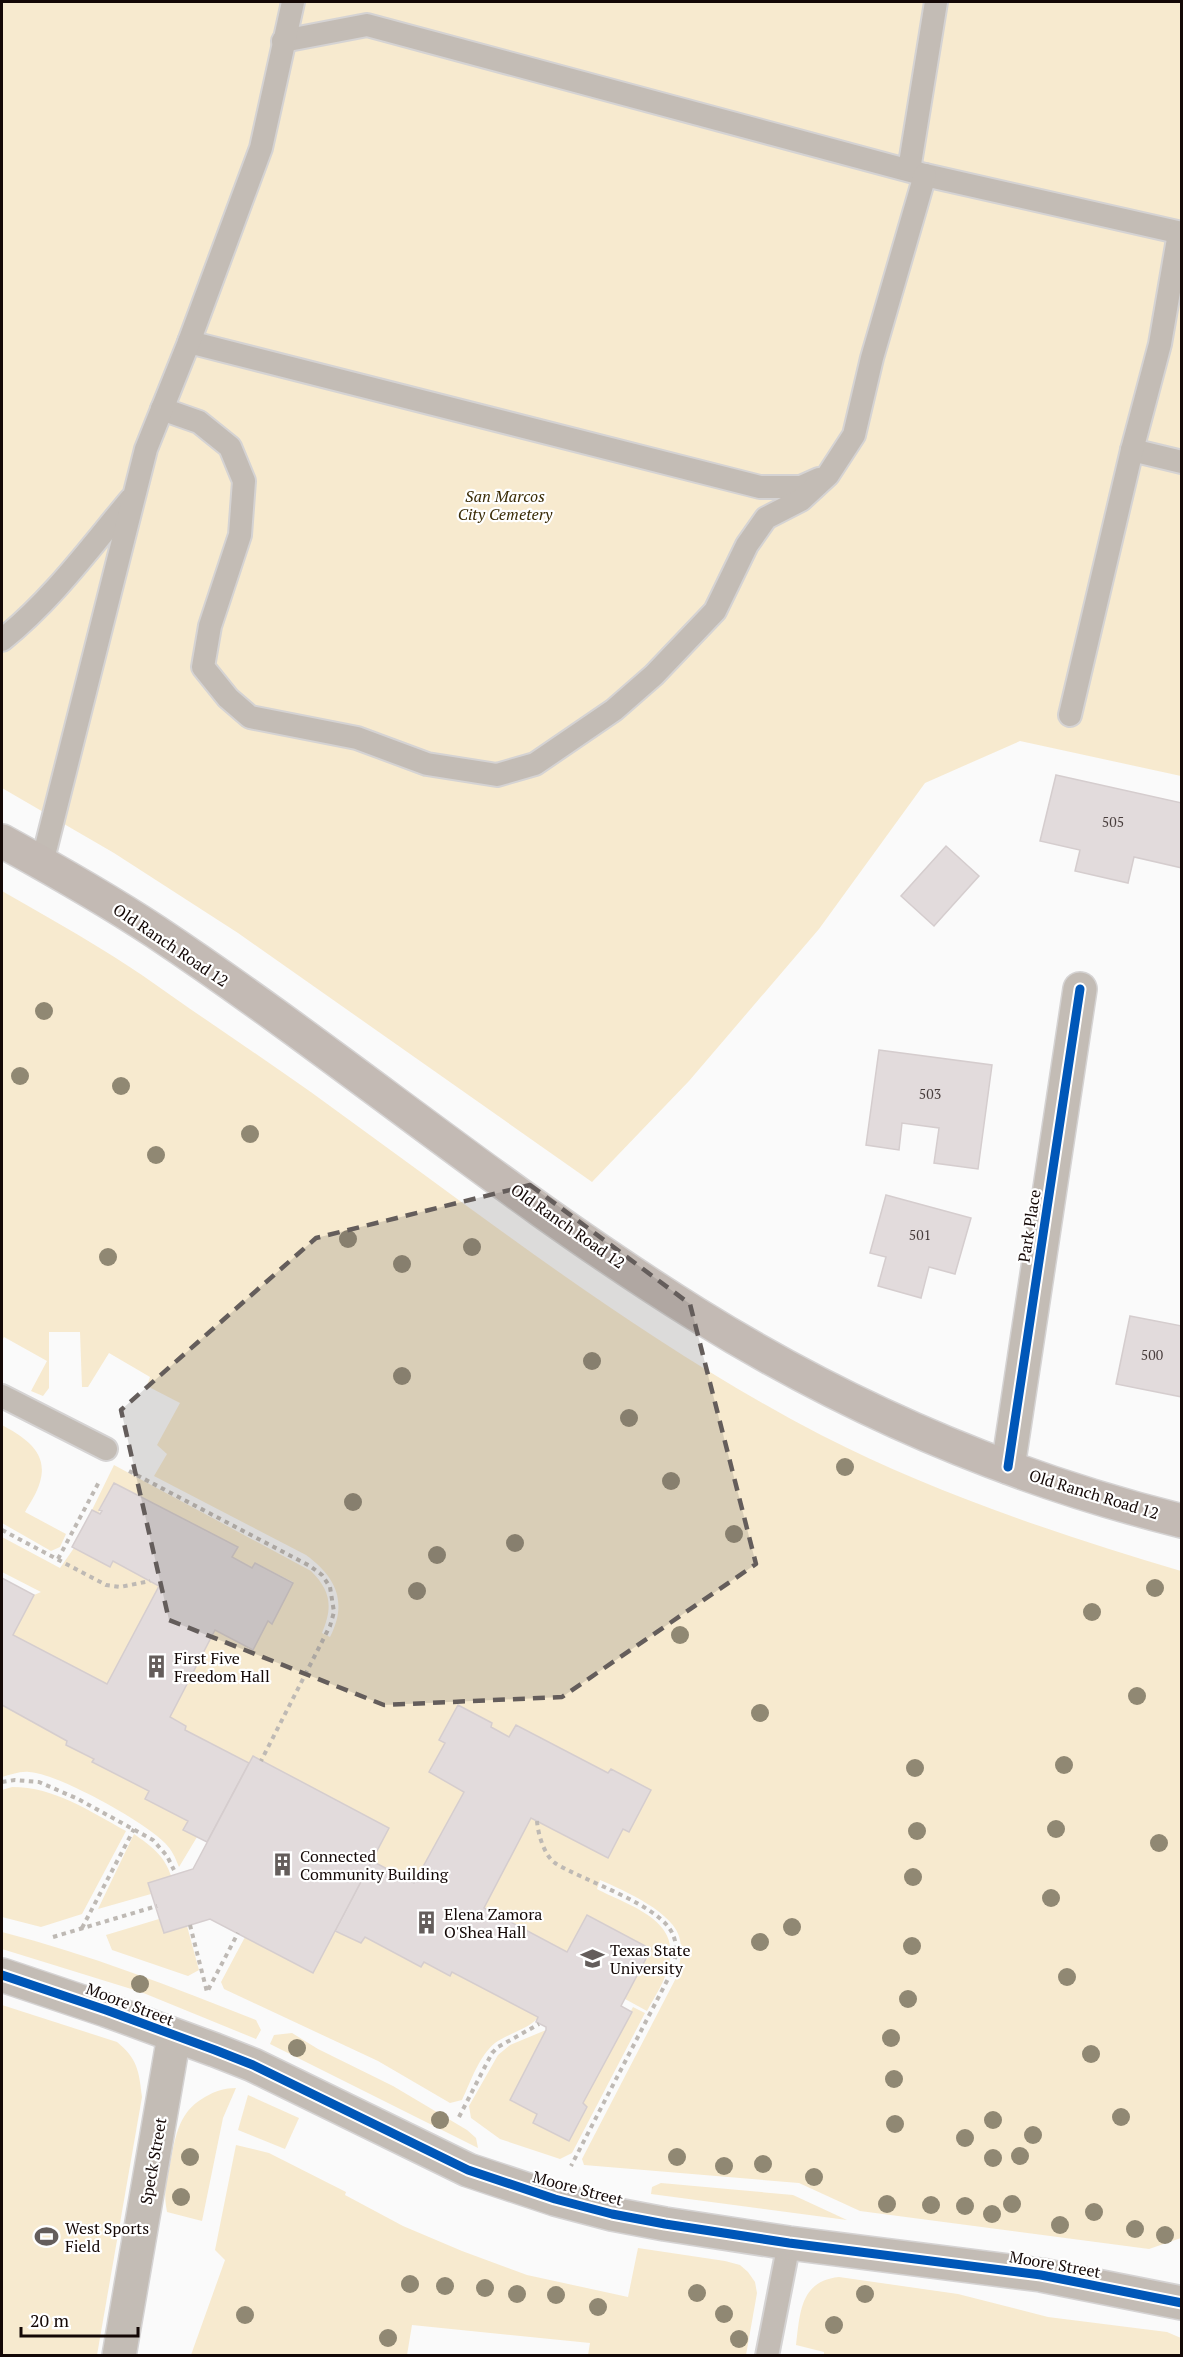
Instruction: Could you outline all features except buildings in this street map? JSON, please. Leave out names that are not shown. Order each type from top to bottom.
[{"type":"main road","name":"Old Ranch Road 12","points":[[2,841],[171,942],[573,1232],[693,1312],[800,1374],[876,1413],[952,1447],[1102,1499],[1182,1521]]},
{"type":"street","name":"Park Place","points":[[1008,1467],[1080,989]]},
{"type":"street","name":"Moore Street","points":[[2,1975],[106,2010],[253,2065],[468,2170],[555,2199],[612,2214],[789,2243],[1041,2275],[1182,2303]]},
{"type":"street","name":"Speck Street","points":[[119,2355],[174,2037]]},
{"type":"lane","points":[[42,863],[146,449],[189,342],[261,148],[292,2]]},
{"type":"lane","points":[[162,409],[199,422],[230,447],[244,481],[240,535],[210,626],[203,667],[228,698],[250,717],[357,738],[427,764],[497,775],[536,764],[614,710],[654,675],[715,611],[747,545],[766,518],[801,500],[828,475],[854,435],[917,173],[936,2]]},
{"type":"lane","points":[[284,41],[367,25],[917,173],[1180,233],[1160,345],[1132,450],[1070,715]]},
{"type":"lane","points":[[189,342],[760,486],[801,488],[828,475]]},
{"type":"lane","points":[[1132,450],[1182,462]]},
{"type":"lane","points":[[2,640],[26,620],[84,559],[134,495]]},
{"type":"lane","points":[[2,1396],[111,1462]]},
{"type":"lane","points":[[767,2355],[789,2243]]},
{"type":"path","points":[[58,1559],[111,1462],[293,1556],[322,1575],[330,1587],[334,1612],[330,1626],[261,1761]]},
{"type":"path","points":[[2,1530],[113,1587],[150,1581]]},
{"type":"path","points":[[2,1782],[26,1780],[49,1785],[153,1840],[167,1856],[174,1870]]},
{"type":"path","points":[[537,1821],[540,1837],[554,1862],[660,1918],[673,1934],[675,1942],[674,1966],[670,1975],[569,2169]]},
{"type":"path","points":[[82,1928],[134,1829]]},
{"type":"path","points":[[53,1937],[157,1906]]},
{"type":"path","points":[[190,1925],[207,1992],[238,1933]]},
{"type":"path","points":[[459,2117],[492,2053],[498,2047],[539,2024]]},
{"type":"highlighted area","points":[[530,1185],[690,1304],[756,1564],[562,1697],[384,1705],[169,1620],[121,1410],[316,1238]]},
{"type":"green space","name":"San Marcos City Cemetery","points":[[2,2],[1181,2],[1181,776],[1020,741],[925,783],[819,929],[689,1081],[592,1182],[238,933],[114,853],[2,788]]},
{"type":"green space","points":[[2,891],[142,975],[315,1095],[570,1280],[693,1361],[756,1399],[821,1435],[908,1476],[998,1511],[1181,1571],[1181,2238],[1149,2249],[860,2211],[799,2183],[584,2165],[582,2159],[676,1978],[681,1950],[680,1940],[676,1930],[659,1912],[600,1880],[597,1889],[650,1916],[667,1936],[671,1949],[669,1965],[647,2011],[625,1999],[651,1949],[587,1915],[567,1952],[484,1908],[531,1818],[623,1829],[628,1832],[651,1790],[611,1769],[608,1773],[516,1725],[509,1737],[491,1727],[491,1723],[458,1705],[439,1739],[445,1743],[429,1772],[464,1792],[414,1883],[372,1861],[389,1828],[253,1756],[249,1763],[185,1730],[186,1726],[170,1717],[215,1630],[253,1649],[268,1621],[272,1623],[293,1582],[255,1563],[252,1568],[232,1557],[237,1547],[114,1483],[99,1509],[100,1514],[92,1510],[114,1465],[311,1571],[323,1585],[326,1593],[329,1607],[322,1633],[330,1637],[338,1613],[336,1591],[325,1572],[306,1555],[154,1476],[167,1454],[157,1445],[180,1403],[147,1386],[150,1377],[109,1353],[88,1387],[82,1387],[80,1332],[49,1332],[49,1388],[43,1396],[31,1391],[47,1361],[4,1337],[2,1341]]},
{"type":"green space","points":[[2,1425],[26,1440],[38,1454],[42,1471],[39,1486],[25,1512],[66,1534],[60,1547],[51,1551],[2,1523]]},
{"type":"green space","points":[[2,1537],[60,1568],[74,1548],[110,1566],[113,1561],[159,1586],[107,1684],[13,1635],[34,1595],[41,1592],[2,1572]]},
{"type":"green space","points":[[2,1705],[67,1741],[66,1745],[94,1759],[92,1762],[149,1791],[145,1799],[188,1821],[183,1830],[197,1837],[179,1867],[170,1848],[155,1834],[79,1789],[42,1774],[26,1772],[2,1777]]},
{"type":"green space","points":[[12,1787],[43,1791],[71,1801],[126,1831],[82,1914],[41,1927],[2,1917],[2,1790]]},
{"type":"green space","points":[[134,1834],[161,1857],[171,1876],[148,1883],[151,1894],[98,1909]]},
{"type":"green space","points":[[159,1919],[164,1933],[187,1926],[199,1970],[188,1976],[112,1950],[106,1935]]},
{"type":"green space","points":[[335,1931],[361,1943],[365,1937],[421,1967],[424,1962],[450,1976],[452,1972],[538,2017],[531,2024],[489,2048],[476,2069],[462,2100],[450,2103],[378,2061],[224,1989],[221,1982],[245,1937],[313,1972]]},
{"type":"green space","points":[[2,1932],[66,1950],[162,1983],[256,2020],[261,2030],[256,2039],[141,1992],[2,1949]]},
{"type":"green space","name":"West Sports Field","points":[[2,2005],[117,2042],[129,2054],[138,2073],[142,2097],[97,2355],[2,2355]]},
{"type":"green space","points":[[633,2007],[645,2013],[572,2153],[560,2159],[500,2139],[471,2118],[469,2106],[498,2055],[510,2045],[546,2030],[510,2100],[537,2114],[533,2123],[569,2141],[587,2108],[583,2103]]},
{"type":"green space","points":[[292,2033],[318,2049],[393,2086],[467,2130],[476,2138],[478,2148],[270,2044],[274,2035]]},
{"type":"green space","points":[[236,2088],[223,2118],[202,2221],[167,2212],[165,2196],[167,2181],[175,2138],[182,2119],[195,2104],[205,2097],[220,2090]]},
{"type":"green space","points":[[248,2095],[299,2118],[285,2149],[238,2130]]},
{"type":"green space","points":[[236,2145],[269,2153],[346,2192],[345,2195],[403,2226],[527,2275],[628,2297],[638,2248],[740,2265],[755,2282],[757,2293],[746,2355],[588,2355],[590,2343],[412,2325],[407,2355],[191,2355],[225,2260],[215,2250]]},
{"type":"green space","points":[[661,2183],[793,2195],[847,2220],[651,2194],[652,2187]]},
{"type":"green space","points":[[839,2277],[958,2294],[1048,2317],[1167,2332],[1181,2338],[1180,2355],[824,2356],[824,2352],[796,2345],[801,2310],[809,2292],[826,2280]]},
{"type":"cycle path","points":[[1008,1467],[1080,989]]},
{"type":"cycle path","points":[[2,1975],[106,2010],[253,2065],[468,2170],[555,2199],[612,2214],[665,2224],[789,2243],[1041,2275],[1182,2303]]},
{"type":"place","name":"First Five Freedom Hall","points":[[156,1667]]},
{"type":"place","name":"Connected Community Building","points":[[282,1865]]},
{"type":"place","name":"Elena Zamora O'Shea Hall","points":[[426,1923]]},
{"type":"place","name":"Texas State University","points":[[592,1959]]},
{"type":"place","name":"West Sports Field","points":[[47,2237]]}]
